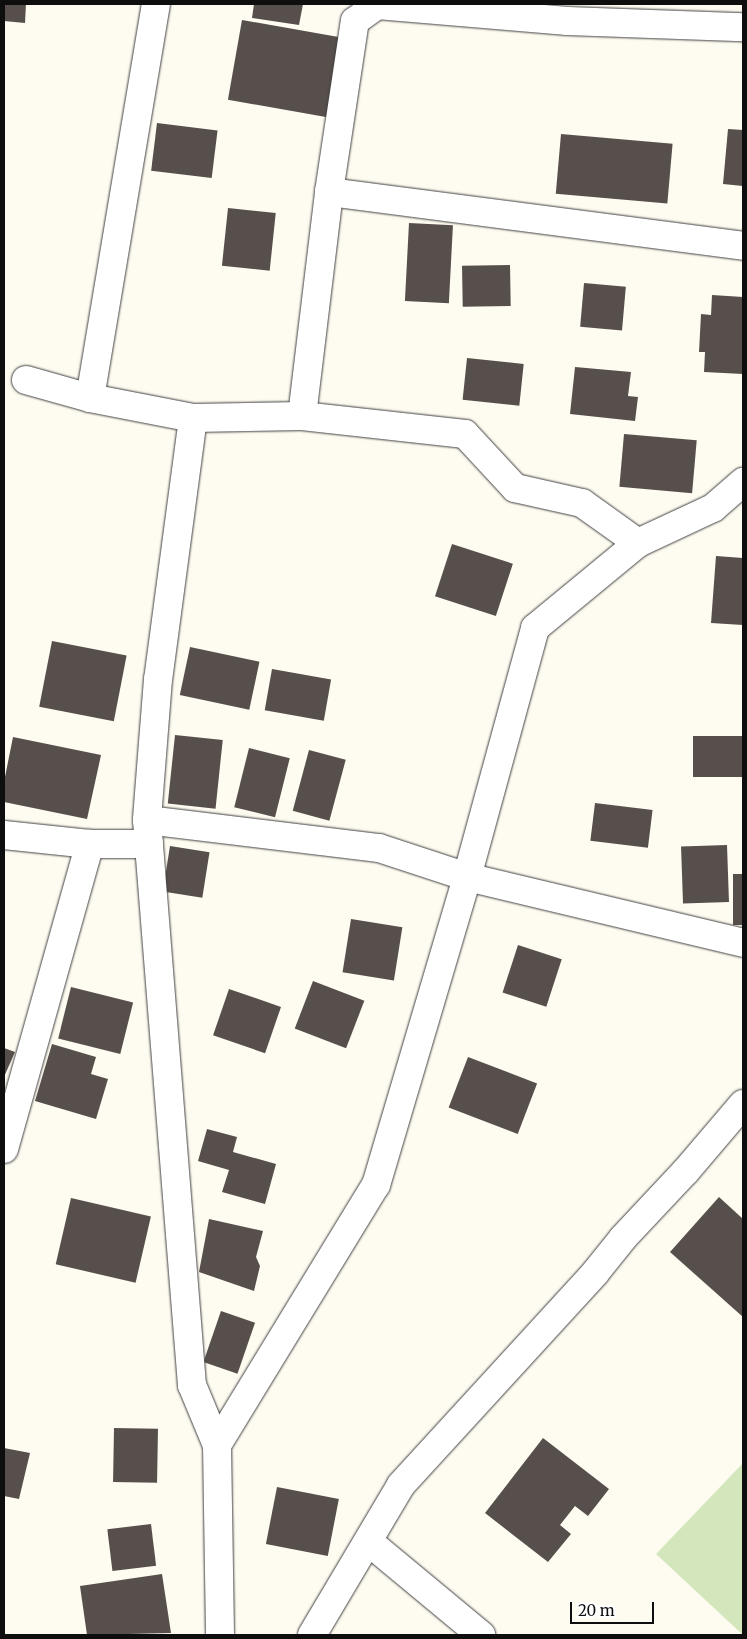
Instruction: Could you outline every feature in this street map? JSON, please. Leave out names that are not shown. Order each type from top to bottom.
[{"type":"street","points":[[90,398],[156,4]]},
{"type":"street","points":[[302,416],[329,192],[355,22],[377,5],[567,21],[743,27]]},
{"type":"street","points":[[329,192],[743,246]]},
{"type":"street","points":[[26,380],[90,398],[193,418],[302,416],[465,434],[515,488],[582,503],[638,542]]},
{"type":"street","points":[[193,418],[158,679],[148,832],[192,1385],[218,1445],[220,1635]]},
{"type":"street","points":[[218,1445],[376,1185],[467,877],[535,628],[638,542],[713,508],[743,482]]},
{"type":"street","points":[[4,835],[90,844],[148,832],[379,848],[467,877],[743,943]]},
{"type":"street","points":[[4,1149],[90,844]]},
{"type":"street","points":[[312,1635],[370,1542],[401,1484],[595,1273],[623,1238],[686,1171],[743,1104]]},
{"type":"street","points":[[370,1542],[481,1635]]},
{"type":"green space","points":[[743,1463],[743,1635],[656,1554]]},
{"type":"building","points":[[4,4],[26,4],[25,23],[4,21]]},
{"type":"building","points":[[254,4],[303,4],[299,25],[252,18]]},
{"type":"building","points":[[242,20],[348,39],[334,119],[228,100]]},
{"type":"building","points":[[157,123],[218,130],[212,178],[151,171]]},
{"type":"building","points":[[728,129],[743,130],[743,186],[723,184]]},
{"type":"building","points":[[561,134],[673,144],[667,204],[556,194]]},
{"type":"building","points":[[228,208],[276,213],[270,271],[222,266]]},
{"type":"building","points":[[409,223],[453,225],[449,303],[405,301]]},
{"type":"building","points":[[510,265],[511,306],[463,307],[462,266]]},
{"type":"building","points":[[584,283],[626,287],[622,330],[580,327]]},
{"type":"building","points":[[712,295],[743,297],[743,374],[704,372],[705,352],[699,352],[701,314],[711,315]]},
{"type":"building","points":[[467,358],[524,364],[519,406],[463,400]]},
{"type":"building","points":[[575,367],[631,372],[628,396],[638,397],[635,421],[570,414]]},
{"type":"building","points":[[624,434],[697,440],[692,493],[619,487]]},
{"type":"building","points":[[452,544],[513,564],[496,616],[435,596]]},
{"type":"building","points":[[716,556],[743,558],[743,625],[711,623]]},
{"type":"building","points":[[52,641],[127,656],[114,721],[39,707]]},
{"type":"building","points":[[190,647],[259,662],[249,710],[180,695]]},
{"type":"building","points":[[272,669],[331,679],[324,721],[265,710]]},
{"type":"building","points":[[175,735],[223,740],[216,809],[168,804]]},
{"type":"building","points":[[693,736],[743,736],[743,777],[693,777]]},
{"type":"building","points":[[13,737],[101,755],[87,819],[4,802],[4,782]]},
{"type":"building","points":[[249,748],[290,758],[275,817],[234,807]]},
{"type":"building","points":[[309,750],[346,760],[329,821],[293,811]]},
{"type":"building","points":[[595,803],[653,810],[648,848],[590,841]]},
{"type":"building","points":[[727,845],[729,902],[683,904],[681,847]]},
{"type":"building","points":[[170,846],[210,852],[202,898],[163,891]]},
{"type":"building","points":[[733,874],[743,874],[743,925],[733,925]]},
{"type":"building","points":[[351,919],[402,927],[394,980],[343,972]]},
{"type":"building","points":[[518,945],[562,959],[546,1007],[503,993]]},
{"type":"building","points":[[313,981],[364,1001],[346,1048],[295,1029]]},
{"type":"building","points":[[71,987],[133,1002],[120,1054],[58,1038]]},
{"type":"building","points":[[229,989],[281,1007],[265,1053],[213,1035]]},
{"type":"building","points":[[52,1044],[96,1057],[91,1074],[108,1079],[96,1119],[35,1101]]},
{"type":"building","points":[[4,1048],[15,1052],[4,1077]]},
{"type":"building","points":[[468,1057],[537,1084],[518,1134],[449,1107]]},
{"type":"building","points":[[207,1129],[237,1137],[233,1152],[276,1164],[265,1204],[222,1192],[229,1170],[198,1161]]},
{"type":"building","points":[[719,1197],[743,1219],[743,1317],[670,1252]]},
{"type":"building","points":[[71,1198],[151,1216],[136,1283],[56,1264]]},
{"type":"building","points":[[209,1219],[263,1231],[256,1257],[260,1266],[254,1291],[199,1272]]},
{"type":"building","points":[[221,1311],[255,1323],[237,1374],[203,1362]]},
{"type":"building","points":[[114,1428],[158,1429],[157,1483],[113,1482]]},
{"type":"building","points":[[543,1438],[609,1489],[588,1516],[575,1506],[560,1525],[571,1534],[548,1562],[485,1513]]},
{"type":"building","points":[[4,1448],[30,1453],[19,1499],[4,1496]]},
{"type":"building","points":[[277,1487],[339,1499],[328,1556],[266,1544]]},
{"type":"building","points":[[151,1524],[156,1566],[112,1571],[107,1529]]},
{"type":"building","points":[[162,1574],[171,1633],[87,1635],[80,1586]]}]
